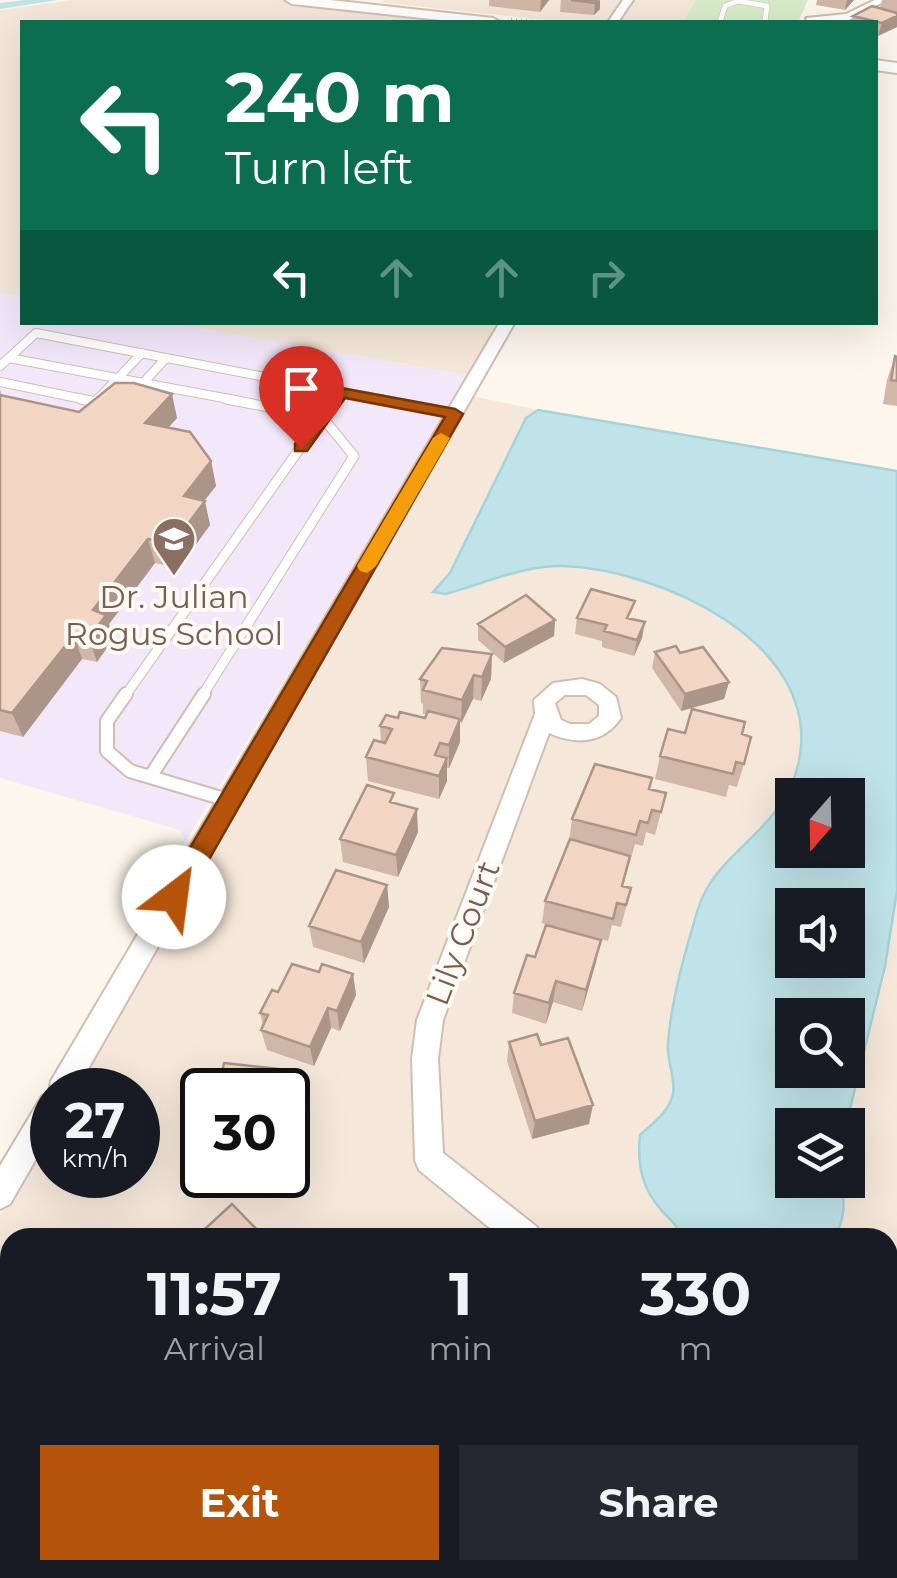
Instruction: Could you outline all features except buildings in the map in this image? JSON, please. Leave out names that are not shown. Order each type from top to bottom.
[{"type":"street","points":[[292,0],[452,20]]},
{"type":"street","points":[[613,0],[627,1]]},
{"type":"street","points":[[812,20],[842,20],[882,0]]},
{"type":"street","points":[[74,1068],[506,325]]},
{"type":"street","name":"Lily Court","points":[[514,1228],[429,1160],[425,1058],[430,1020],[545,715]]},
{"type":"street","points":[[0,1194],[30,1142]]},
{"type":"lane","points":[[721,20],[725,6],[738,1],[768,6],[764,20]]},
{"type":"lane","points":[[0,366],[36,333],[455,414]]},
{"type":"lane","points":[[0,382],[95,402],[142,354]]},
{"type":"lane","points":[[9,358],[322,418],[354,456],[150,777]]},
{"type":"lane","points":[[144,382],[166,358]]},
{"type":"lane","points":[[289,411],[308,386]]},
{"type":"lane","points":[[230,801],[130,771],[107,751],[107,721],[341,392]]},
{"type":"shaded area","points":[[73,0],[278,0],[463,20],[20,20],[20,297],[0,293],[0,10]]},
{"type":"shaded area","points":[[697,0],[684,20],[545,20],[379,2]]},
{"type":"shaded area","name":"Dr. Julian Rogus School","points":[[0,293],[20,297],[20,325],[180,325],[472,376],[185,842],[180,830],[0,778]]},
{"type":"shaded area","points":[[180,325],[502,325],[472,376]]},
{"type":"shaded area","points":[[472,396],[897,486],[897,1228],[0,1228],[0,1215],[30,1162],[30,1198],[160,1198],[160,1068],[85,1068]]},
{"type":"green space","points":[[696,0],[808,0],[799,20],[684,20]]},
{"type":"water","points":[[538,410],[897,471],[897,891],[885,966],[865,1048],[865,998],[775,998],[775,1088],[855,1088],[850,1108],[775,1108],[775,1198],[843,1198],[838,1228],[677,1228],[645,1185],[639,1156],[640,1135],[664,1112],[673,1094],[670,1025],[680,975],[707,888],[775,811],[775,868],[865,868],[865,778],[794,778],[799,761],[800,719],[786,681],[760,648],[726,620],[686,598],[601,570],[563,566],[518,572],[445,594],[433,592],[450,573],[526,418]]},
{"type":"waterway","points":[[0,6],[53,0]]},
{"type":"slow traffic","points":[[367,566],[441,438]]},
{"type":"place","name":"Dr. Julian Rogus School","points":[[174,577]]},
{"type":"route","points":[[174,897],[455,414],[341,392],[301,448]]}]
